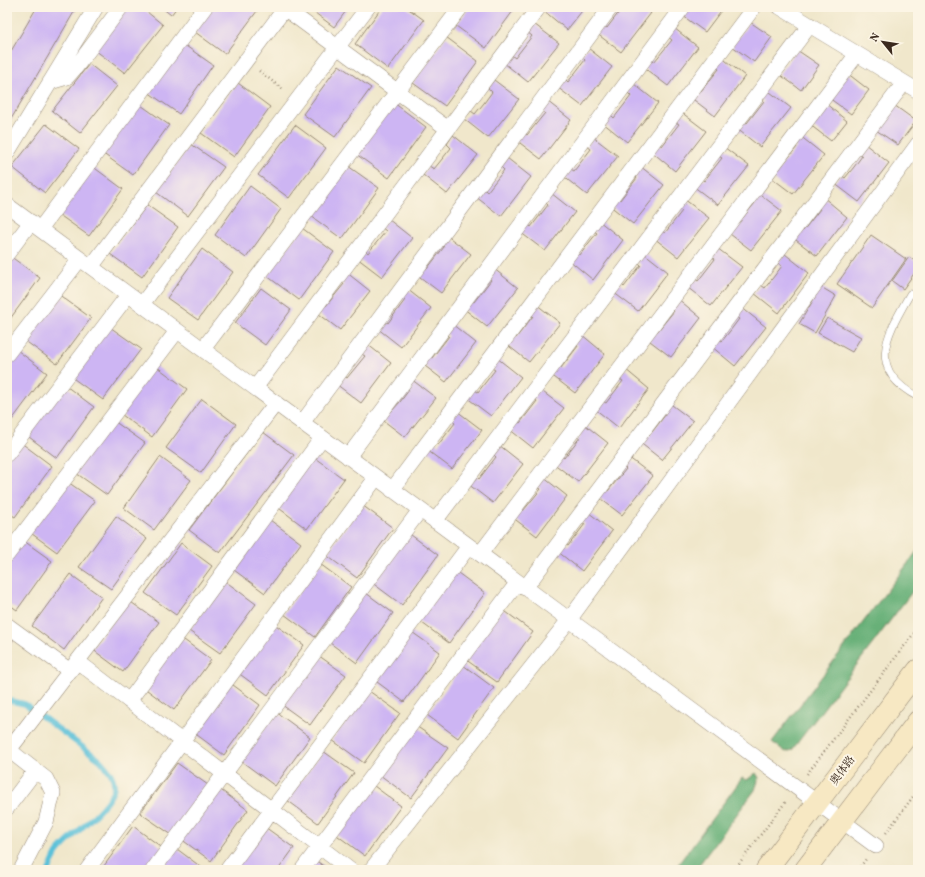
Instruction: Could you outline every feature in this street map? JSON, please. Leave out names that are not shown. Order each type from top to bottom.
[{"type":"main road","name":"奥体路","points":[[766,870],[918,670]]},
{"type":"main road","points":[[805,870],[918,721]]},
{"type":"street","points":[[7,153],[96,7]]},
{"type":"street","points":[[50,82],[67,77],[76,68],[122,7]]},
{"type":"street","points":[[7,254],[35,226],[205,7]]},
{"type":"street","points":[[142,304],[368,7]]},
{"type":"street","points":[[203,349],[461,7]]},
{"type":"street","points":[[255,388],[540,7]]},
{"type":"street","points":[[302,423],[611,7]]},
{"type":"street","points":[[348,457],[683,7]]},
{"type":"street","points":[[392,490],[754,7]]},
{"type":"street","points":[[780,7],[918,91]]},
{"type":"street","points":[[7,354],[85,263],[246,61],[285,8],[448,129]]},
{"type":"street","points":[[435,521],[810,26]]},
{"type":"street","points":[[227,870],[857,54]]},
{"type":"street","points":[[302,870],[522,585],[904,82]]},
{"type":"street","points":[[371,870],[569,620],[918,144]]},
{"type":"street","points":[[7,205],[817,804],[876,846]]},
{"type":"street","points":[[7,454],[128,295]]},
{"type":"street","points":[[7,555],[177,331]]},
{"type":"street","points":[[21,870],[46,822],[54,793],[46,779],[8,749],[32,721],[276,403]]},
{"type":"street","points":[[129,701],[322,438]]},
{"type":"street","points":[[87,870],[183,742],[376,478]]},
{"type":"street","points":[[153,870],[420,510]]},
{"type":"street","points":[[7,625],[129,701],[350,870]]},
{"type":"street","points":[[7,808],[36,771]]},
{"type":"lane","points":[[910,294],[890,330],[886,356],[888,370],[892,377],[905,391],[918,398]]},
{"type":"path","points":[[246,61],[298,100]]},
{"type":"path","points":[[734,870],[918,628]]},
{"type":"path","points":[[858,870],[918,790]]},
{"type":"green space","points":[[918,550],[918,584],[792,750],[786,752],[772,742]]},
{"type":"green space","points":[[756,773],[759,778],[755,790],[695,870],[674,870],[742,778],[747,780]]},
{"type":"building","points":[[37,7],[77,7],[7,126],[7,58]]},
{"type":"building","points":[[128,7],[141,7],[163,25],[125,73],[95,50]]},
{"type":"building","points":[[161,7],[177,7],[171,15]]},
{"type":"building","points":[[213,7],[260,7],[225,54],[195,32]]},
{"type":"building","points":[[307,7],[349,7],[334,27]]},
{"type":"building","points":[[382,7],[406,7],[424,20],[388,69],[355,44]]},
{"type":"building","points":[[470,7],[516,7],[486,48],[456,26]]},
{"type":"building","points":[[545,7],[585,7],[567,30],[543,10]]},
{"type":"building","points":[[623,7],[643,7],[651,13],[621,52],[596,33],[603,25],[607,28]]},
{"type":"building","points":[[690,7],[723,8],[705,32],[683,16]]},
{"type":"building","points":[[750,22],[772,37],[754,62],[732,46]]},
{"type":"building","points":[[534,24],[559,43],[528,82],[504,63],[510,54],[515,58],[532,36],[527,32]]},
{"type":"building","points":[[674,28],[698,47],[668,86],[643,67],[650,58],[654,62],[672,40],[667,36]]},
{"type":"building","points":[[446,37],[478,61],[445,106],[413,83]]},
{"type":"building","points":[[183,44],[213,65],[179,114],[148,92]]},
{"type":"building","points":[[588,48],[612,67],[582,106],[557,87],[564,78],[568,82],[585,60],[581,56]]},
{"type":"building","points":[[797,50],[819,65],[801,90],[779,74]]},
{"type":"building","points":[[721,57],[745,76],[715,116],[690,97],[697,88],[701,91],[719,69],[714,66]]},
{"type":"building","points":[[89,64],[117,86],[80,133],[52,111]]},
{"type":"building","points":[[339,65],[371,88],[335,137],[303,114]]},
{"type":"building","points":[[847,73],[869,90],[851,114],[829,98]]},
{"type":"building","points":[[494,80],[519,99],[488,138],[464,119],[471,111],[475,114],[484,103],[492,92],[488,88]]},
{"type":"building","points":[[238,83],[270,107],[234,157],[201,133]]},
{"type":"building","points":[[634,84],[658,103],[627,142],[603,123],[610,114],[614,118],[631,96],[627,92]]},
{"type":"building","points":[[766,89],[791,108],[760,147],[736,128],[742,120],[747,123],[764,101],[759,98]]},
{"type":"building","points":[[547,101],[571,120],[541,159],[516,140],[523,132],[527,135],[545,113],[540,110]]},
{"type":"building","points":[[138,103],[169,125],[133,175],[102,153]]},
{"type":"building","points":[[394,103],[426,127],[389,178],[356,154]]},
{"type":"building","points":[[825,103],[847,121],[831,141],[809,124]]},
{"type":"building","points":[[894,105],[916,121],[898,145],[876,130]]},
{"type":"building","points":[[681,112],[706,131],[675,171],[651,151],[657,143],[662,146],[679,124],[674,121]]},
{"type":"building","points":[[46,124],[79,149],[45,193],[12,167]]},
{"type":"building","points":[[295,125],[326,148],[289,198],[258,175]]},
{"type":"building","points":[[453,135],[478,155],[447,194],[423,175],[429,166],[434,169],[451,148],[447,144]]},
{"type":"building","points":[[799,135],[824,155],[793,194],[768,175],[779,169],[797,147],[792,144]]},
{"type":"building","points":[[593,137],[618,156],[587,195],[563,176],[569,168],[574,171],[591,149],[587,146]]},
{"type":"building","points":[[191,144],[224,167],[188,216],[156,192]]},
{"type":"building","points":[[865,144],[889,163],[859,202],[834,183],[841,175],[845,178],[854,167],[862,156],[858,153]]},
{"type":"building","points":[[724,147],[749,166],[718,205],[693,186],[700,177],[704,181],[722,158],[717,155]]},
{"type":"building","points":[[507,158],[531,177],[501,216],[476,197],[483,188],[487,192],[504,170],[500,166]]},
{"type":"building","points":[[92,166],[123,189],[89,236],[58,214]]},
{"type":"building","points":[[348,166],[379,188],[342,239],[311,216]]},
{"type":"building","points":[[640,166],[664,185],[633,224],[609,205],[616,196],[620,200],[637,178],[633,174]]},
{"type":"building","points":[[250,186],[281,209],[246,258],[215,235]]},
{"type":"building","points":[[757,192],[782,211],[751,250],[726,231],[733,222],[737,225],[755,203],[750,200]]},
{"type":"building","points":[[551,193],[575,212],[545,251],[520,232],[527,223],[531,227],[548,205],[544,201]]},
{"type":"building","points":[[823,197],[847,217],[817,256],[792,237],[799,228],[803,231],[820,209],[816,206]]},
{"type":"building","points":[[684,199],[709,218],[678,257],[654,238],[660,230],[665,233],[682,211],[677,207]]},
{"type":"building","points":[[147,205],[178,227],[142,277],[110,254]]},
{"type":"building","points":[[388,219],[412,238],[382,277],[357,258],[364,249],[368,253],[386,231],[381,227]]},
{"type":"building","points":[[599,221],[623,240],[593,280],[569,260],[575,252],[580,255],[597,233],[592,230]]},
{"type":"building","points":[[302,228],[334,252],[299,300],[267,276]]},
{"type":"building","points":[[446,235],[471,254],[441,293],[416,274],[423,266],[427,269],[444,247],[440,244]]},
{"type":"building","points":[[871,235],[906,259],[872,308],[837,284]]},
{"type":"building","points":[[717,248],[742,267],[711,306],[687,287],[694,278],[698,281],[715,259],[711,256]]},
{"type":"building","points":[[202,249],[233,272],[198,320],[167,298]]},
{"type":"building","points":[[644,253],[668,272],[638,311],[613,292],[620,283],[624,287],[641,265],[637,261]]},
{"type":"building","points":[[785,254],[809,273],[779,313],[754,293],[761,285],[765,288],[782,266],[778,263]]},
{"type":"building","points":[[10,256],[40,278],[7,323],[7,260]]},
{"type":"building","points":[[909,257],[918,263],[918,268],[903,289],[892,281]]},
{"type":"building","points":[[493,268],[518,288],[487,327],[463,308],[469,299],[474,302],[491,280],[487,277]]},
{"type":"building","points":[[346,272],[370,291],[340,330],[315,311],[322,302],[326,306],[344,284],[339,280]]},
{"type":"building","points":[[821,287],[836,296],[815,333],[799,324]]},
{"type":"building","points":[[261,288],[291,310],[265,345],[235,323]]},
{"type":"building","points":[[407,289],[431,308],[401,347],[377,328],[383,319],[388,323],[405,300],[400,297]]},
{"type":"building","points":[[58,294],[91,318],[57,364],[24,340]]},
{"type":"building","points":[[677,298],[701,318],[671,357],[646,338],[653,329],[657,332],[674,311],[670,307]]},
{"type":"building","points":[[536,304],[560,323],[529,362],[505,343],[512,335],[516,338],[533,316],[529,312]]},
{"type":"building","points":[[741,307],[766,327],[735,366],[711,346],[717,338],[722,341],[730,331],[739,319],[735,316]]},
{"type":"building","points":[[827,318],[861,337],[852,352],[818,333]]},
{"type":"building","points":[[452,324],[476,343],[446,382],[421,363],[428,354],[432,358],[449,336],[445,332]]},
{"type":"building","points":[[107,325],[141,349],[103,400],[70,376]]},
{"type":"building","points":[[581,334],[605,354],[575,393],[550,374],[557,365],[561,368],[578,346],[574,343]]},
{"type":"building","points":[[367,344],[391,363],[361,403],[336,384],[343,375],[347,378],[365,356],[360,353]]},
{"type":"building","points":[[17,350],[47,373],[12,420],[7,416],[7,363]]},
{"type":"building","points":[[497,358],[521,377],[491,416],[466,397],[473,389],[478,392],[495,370],[490,367]]},
{"type":"building","points":[[153,364],[187,389],[152,437],[118,412]]},
{"type":"building","points":[[625,369],[649,389],[619,428],[595,409],[601,400],[606,403],[623,381],[618,378]]},
{"type":"building","points":[[411,379],[436,398],[405,437],[380,418],[387,409],[391,412],[400,402],[409,390],[404,387]]},
{"type":"building","points":[[62,383],[94,407],[57,458],[25,434]]},
{"type":"building","points":[[539,389],[564,408],[533,448],[509,429],[515,420],[520,423],[537,401],[533,398]]},
{"type":"building","points":[[202,399],[236,424],[201,473],[166,448]]},
{"type":"building","points":[[668,402],[693,421],[662,460],[638,441],[644,433],[649,436],[666,414],[662,411]]},
{"type":"building","points":[[457,411],[482,430],[452,469],[427,450],[434,442],[438,445],[455,423],[451,420]]},
{"type":"building","points":[[111,419],[145,443],[107,495],[73,471]]},
{"type":"building","points":[[584,424],[608,443],[578,482],[553,463],[560,455],[564,458],[581,436],[577,432]]},
{"type":"building","points":[[263,432],[294,455],[220,553],[189,530]]},
{"type":"building","points":[[20,442],[52,466],[15,517],[7,512],[7,459]]},
{"type":"building","points":[[499,445],[523,464],[493,503],[468,484],[475,475],[479,479],[496,457],[492,453]]},
{"type":"building","points":[[312,456],[344,479],[307,529],[276,506]]},
{"type":"building","points":[[160,457],[191,480],[154,530],[124,508]]},
{"type":"building","points":[[628,457],[653,476],[622,515],[597,496],[604,488],[608,491],[626,469],[622,465]]},
{"type":"building","points":[[543,477],[567,496],[537,536],[512,517],[519,508],[523,511],[541,489],[536,486]]},
{"type":"building","points":[[65,480],[95,501],[57,552],[28,531]]},
{"type":"building","points":[[362,505],[393,528],[357,578],[326,555]]},
{"type":"building","points":[[588,512],[612,531],[582,571],[557,551],[564,543],[568,546],[585,524],[581,521]]},
{"type":"building","points":[[116,516],[147,539],[111,589],[79,567]]},
{"type":"building","points":[[270,520],[301,543],[265,593],[234,570]]},
{"type":"building","points":[[407,532],[438,555],[402,605],[371,582]]},
{"type":"building","points":[[24,541],[52,561],[17,610],[7,603],[7,563]]},
{"type":"building","points":[[181,543],[212,566],[176,615],[145,593]]},
{"type":"building","points":[[320,564],[351,587],[315,637],[284,614]]},
{"type":"building","points":[[454,570],[485,593],[449,643],[418,620]]},
{"type":"building","points":[[70,574],[102,597],[64,650],[32,626]]},
{"type":"building","points":[[225,581],[256,604],[220,653],[189,631]]},
{"type":"building","points":[[362,590],[393,613],[357,663],[326,640]]},
{"type":"building","points":[[128,600],[159,622],[123,672],[92,649]]},
{"type":"building","points":[[502,609],[533,632],[497,682],[465,659]]},
{"type":"building","points":[[273,623],[304,645],[268,695],[237,672]]},
{"type":"building","points":[[409,630],[440,652],[404,702],[373,679]]},
{"type":"building","points":[[7,636],[13,640],[7,649]]},
{"type":"building","points":[[180,637],[211,660],[174,710],[143,687]]},
{"type":"building","points":[[315,653],[346,675],[310,725],[278,702]]},
{"type":"building","points":[[463,665],[494,688],[458,738],[427,715]]},
{"type":"building","points":[[229,682],[260,705],[224,755],[193,732]]},
{"type":"building","points":[[369,691],[400,713],[364,763],[332,740]]},
{"type":"building","points":[[276,712],[310,737],[275,786],[241,761]]},
{"type":"building","points":[[416,726],[448,748],[411,798],[380,775]]},
{"type":"building","points":[[323,751],[354,773],[318,823],[287,800]]},
{"type":"building","points":[[177,763],[208,785],[172,835],[140,813]]},
{"type":"building","points":[[370,783],[401,806],[365,856],[334,833]]},
{"type":"building","points":[[218,788],[248,810],[211,861],[181,839]]},
{"type":"building","points":[[133,826],[164,849],[149,870],[101,870]]},
{"type":"building","points":[[265,827],[294,848],[278,870],[233,870]]},
{"type":"building","points":[[173,846],[205,870],[156,870]]},
{"type":"building","points":[[314,859],[329,870],[306,870]]},
{"type":"waterway","points":[[7,700],[25,704],[100,760],[110,772],[114,783],[114,787],[106,803],[57,853],[49,870]]}]
